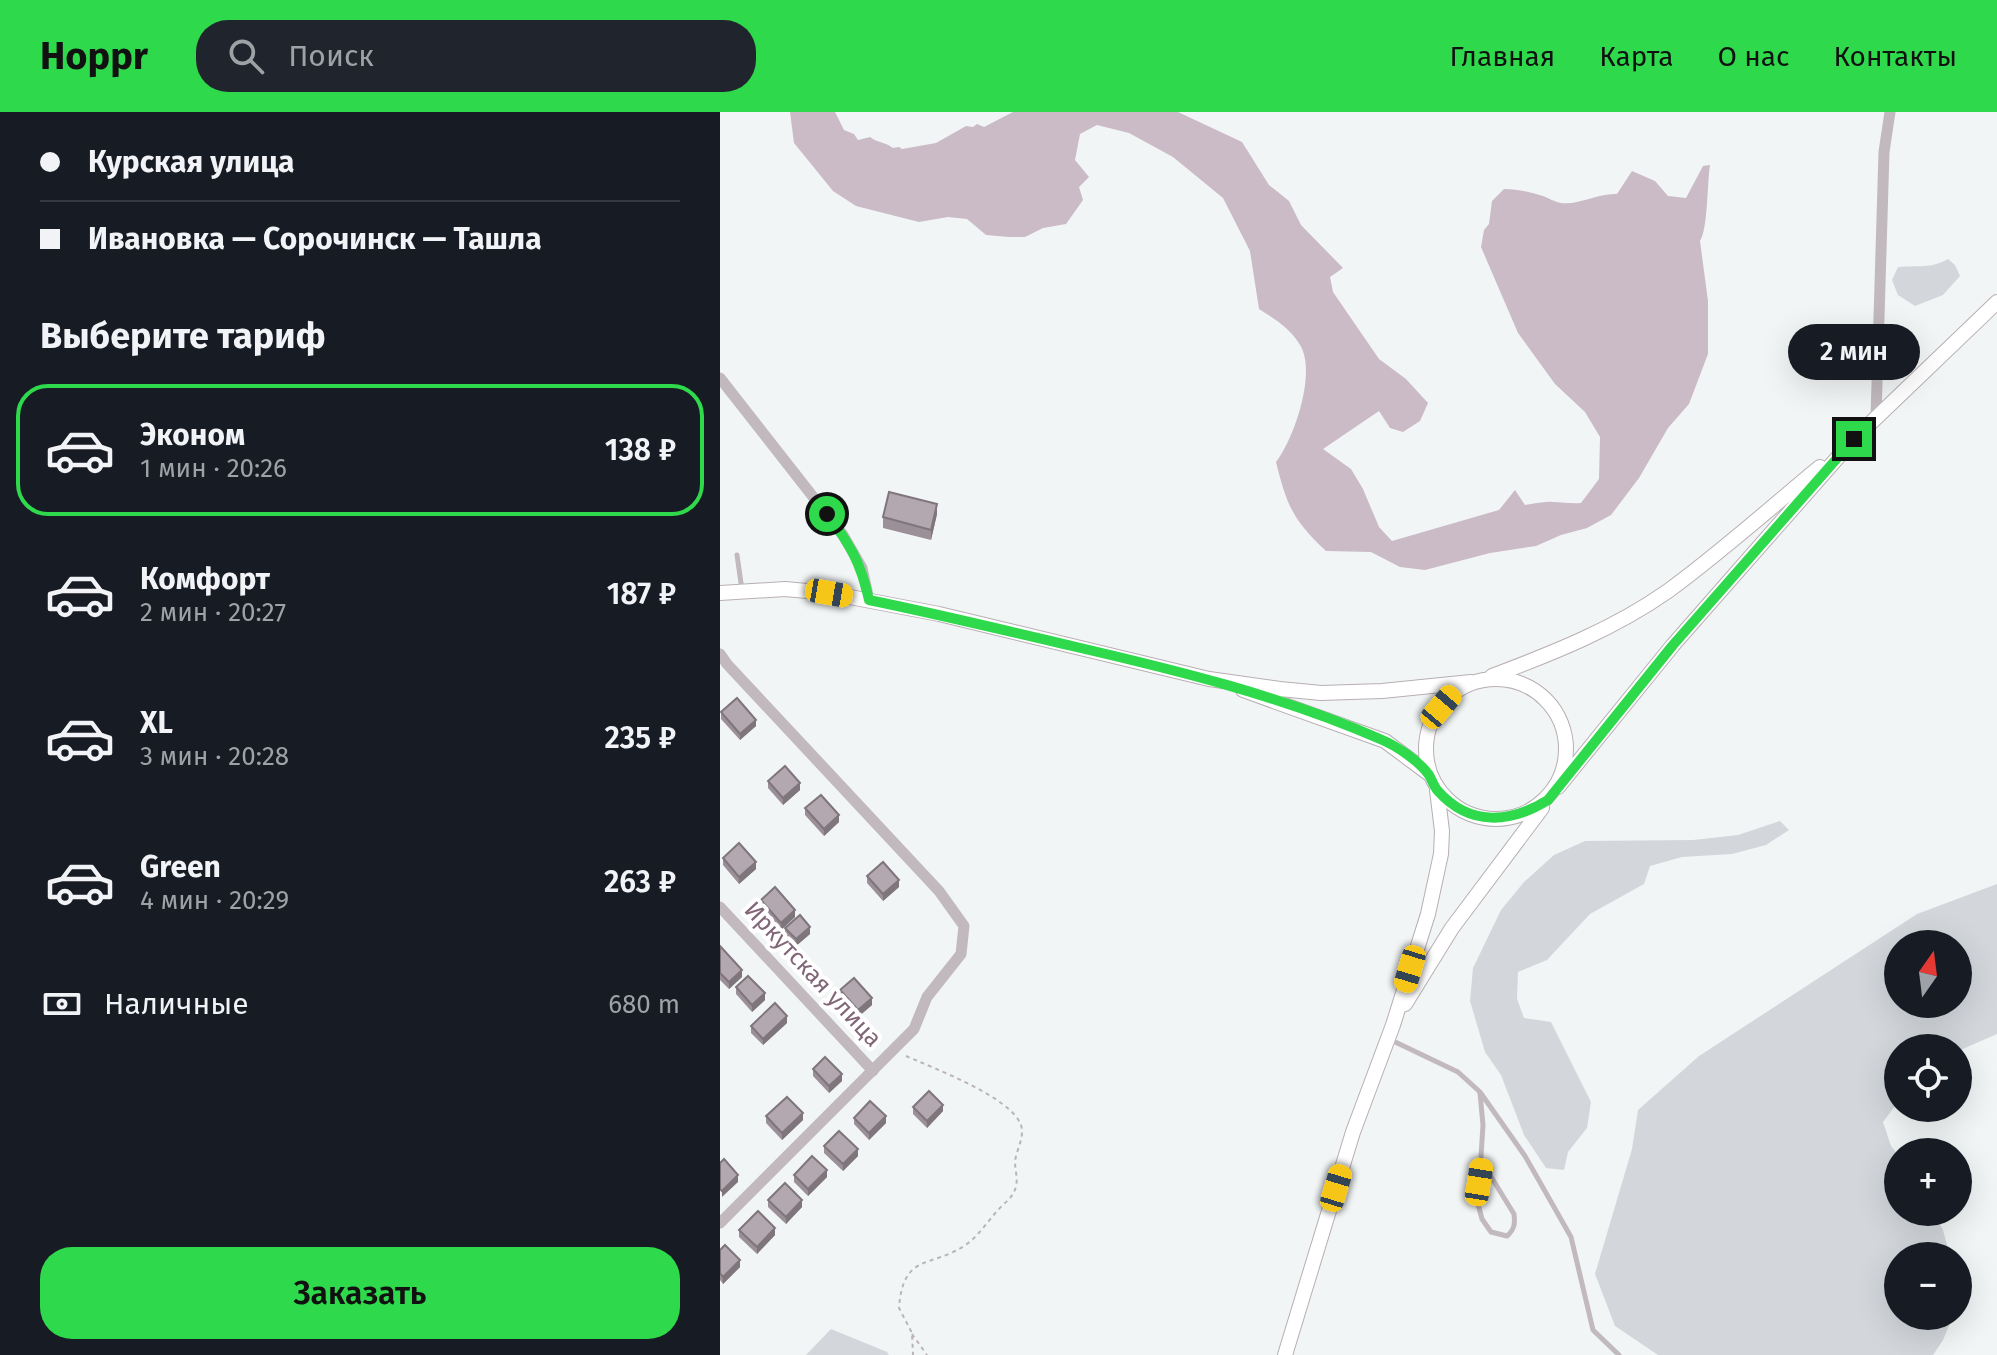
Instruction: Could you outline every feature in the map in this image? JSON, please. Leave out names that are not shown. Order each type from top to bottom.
[{"type":"main road","points":[[1390,1032],[1452,928],[1558,787],[1673,645],[1854,439],[1997,302]]},
{"type":"main road","points":[[720,593],[742,590],[814,592],[869,600],[1209,679],[1321,693],[1382,691],[1471,682],[1562,649],[1620,621],[1667,591],[1854,439]]},
{"type":"main road","points":[[1489,677],[1530,687],[1545,697],[1557,712],[1567,746],[1558,787]]},
{"type":"main road","points":[[1209,679],[1385,741],[1428,773],[1437,790],[1442,831],[1441,854],[1428,914],[1390,1032],[1353,1132],[1285,1355]]},
{"type":"main road","points":[[1428,773],[1427,739],[1432,722],[1452,693],[1471,682]]},
{"type":"main road","points":[[1437,790],[1461,808],[1489,818],[1508,818],[1548,800]]},
{"type":"street","points":[[1876,417],[1884,152],[1890,112]]},
{"type":"street","points":[[720,378],[843,535],[862,568],[869,600]]},
{"type":"street","points":[[720,654],[939,891],[964,926],[961,954],[927,997],[914,1029],[720,1223]]},
{"type":"street","name":"Иркутская улица","points":[[720,907],[873,1071]]},
{"type":"lane","points":[[737,555],[742,590]]},
{"type":"lane","points":[[1390,1032],[1458,1072],[1480,1092],[1525,1156],[1571,1237],[1593,1330],[1619,1355]]},
{"type":"lane","points":[[1480,1092],[1483,1125],[1478,1204],[1482,1219],[1491,1232],[1507,1236],[1515,1223],[1514,1214],[1482,1162]]},
{"type":"path","points":[[894,1051],[972,1085],[1010,1111],[1021,1125],[1015,1163],[1017,1182],[1013,1195],[967,1244],[947,1256],[925,1260],[913,1269],[905,1281],[899,1308],[927,1355]]},
{"type":"path","points":[[912,1333],[913,1355]]},
{"type":"shaded area","points":[[790,112],[835,112],[844,130],[854,134],[858,140],[870,137],[902,149],[936,143],[966,126],[977,124],[984,127],[1013,112],[1178,112],[1242,142],[1269,185],[1289,201],[1301,225],[1343,268],[1330,277],[1333,292],[1379,359],[1406,379],[1428,403],[1420,421],[1403,432],[1390,428],[1379,411],[1323,449],[1351,469],[1379,527],[1392,541],[1499,510],[1515,490],[1525,505],[1581,503],[1599,479],[1600,437],[1585,412],[1555,384],[1518,333],[1481,247],[1484,230],[1489,224],[1492,201],[1504,189],[1533,193],[1561,203],[1575,202],[1617,194],[1632,171],[1655,181],[1668,196],[1686,198],[1703,166],[1710,165],[1706,217],[1700,241],[1708,301],[1708,354],[1689,404],[1668,428],[1639,478],[1611,515],[1587,528],[1536,546],[1490,553],[1425,570],[1400,567],[1371,552],[1326,551],[1293,511],[1276,462],[1290,438],[1301,405],[1305,388],[1305,357],[1287,329],[1259,309],[1250,251],[1223,198],[1173,157],[1129,133],[1097,125],[1080,134],[1075,160],[1089,177],[1079,187],[1083,200],[1066,224],[1043,228],[1025,237],[986,235],[967,219],[948,217],[919,222],[856,206],[833,191],[794,143]]},
{"type":"shaded area","points":[[1948,259],[1960,276],[1943,295],[1915,306],[1898,295],[1892,280],[1898,267],[1930,265]]},
{"type":"shaded area","points":[[1780,821],[1789,830],[1766,845],[1732,854],[1682,857],[1650,866],[1644,884],[1590,914],[1547,960],[1518,972],[1517,999],[1524,1018],[1551,1022],[1591,1102],[1587,1128],[1568,1152],[1564,1170],[1546,1168],[1524,1135],[1501,1075],[1485,1052],[1470,1001],[1473,968],[1501,910],[1524,882],[1554,855],[1585,841],[1693,840],[1738,835]]},
{"type":"shaded area","points":[[1997,884],[1997,1034],[1972,1045],[1972,1034],[1884,1034],[1883,1122],[1888,1138],[1884,1138],[1884,1226],[1941,1226],[1946,1242],[1884,1242],[1884,1330],[1947,1330],[1943,1340],[1933,1355],[1658,1355],[1615,1326],[1595,1274],[1632,1149],[1638,1110],[1699,1056],[1884,935],[1884,1018],[1972,1018],[1972,930],[1892,930],[1917,914]]},
{"type":"shaded area","points":[[831,1329],[887,1352],[889,1355],[806,1355]]},
{"type":"building","points":[[889,492],[937,504],[931,530],[883,517]]},
{"type":"building","points":[[737,698],[756,720],[740,734],[721,712]]},
{"type":"building","points":[[785,766],[800,783],[783,798],[768,781]]},
{"type":"building","points":[[821,795],[839,815],[824,829],[805,808]]},
{"type":"building","points":[[739,843],[756,862],[739,877],[723,858]]},
{"type":"building","points":[[883,862],[899,880],[883,894],[867,876]]},
{"type":"building","points":[[775,887],[795,910],[781,923],[761,900]]},
{"type":"building","points":[[800,915],[810,927],[796,939],[785,928]]},
{"type":"building","points":[[720,946],[742,970],[729,982],[720,973]]},
{"type":"building","points":[[748,976],[765,993],[752,1005],[736,987]]},
{"type":"building","points":[[854,978],[872,998],[858,1010],[840,990]]},
{"type":"building","points":[[775,1003],[787,1016],[763,1039],[751,1026]]},
{"type":"building","points":[[825,1057],[842,1074],[829,1086],[813,1069]]},
{"type":"building","points":[[929,1091],[943,1105],[927,1121],[913,1107]]},
{"type":"building","points":[[787,1097],[803,1113],[782,1133],[766,1116]]},
{"type":"building","points":[[870,1101],[886,1116],[869,1133],[854,1118]]},
{"type":"building","points":[[839,1131],[858,1149],[843,1164],[824,1146]]},
{"type":"building","points":[[812,1156],[827,1170],[808,1189],[794,1175]]},
{"type":"building","points":[[724,1159],[738,1175],[722,1191],[720,1163]]},
{"type":"building","points":[[785,1183],[802,1200],[786,1217],[768,1200]]},
{"type":"building","points":[[758,1211],[775,1228],[757,1247],[739,1230]]},
{"type":"building","points":[[725,1245],[740,1260],[723,1277],[720,1273],[720,1250]]},
{"type":"route","points":[[827,514],[862,568],[869,600],[1209,679],[1385,741],[1428,773],[1437,790],[1452,803],[1470,813],[1489,818],[1508,818],[1548,800],[1673,645],[1854,439]]}]
